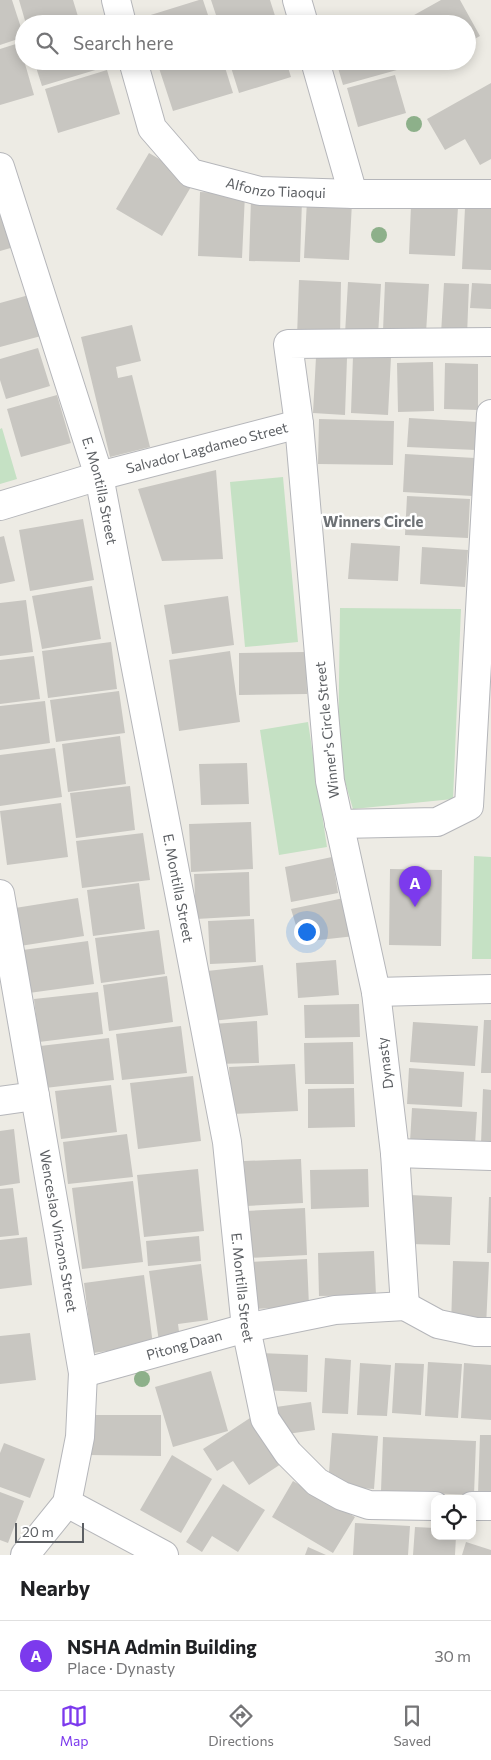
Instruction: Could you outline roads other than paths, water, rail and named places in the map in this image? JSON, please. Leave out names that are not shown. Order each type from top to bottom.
[{"type":"street","points":[[116,0],[120,15]]},
{"type":"street","points":[[297,0],[301,15]]},
{"type":"street","name":"Alfonzo Tiaoqui","points":[[136,70],[152,128],[191,173],[260,191],[353,194],[491,194]]},
{"type":"street","points":[[318,70],[353,194]]},
{"type":"street","name":"E. Montilla Street","points":[[0,167],[99,476],[227,1142],[246,1328],[265,1419],[288,1453],[317,1482],[342,1496],[369,1505],[431,1506]]},
{"type":"street","name":"Winner's Circle Street","points":[[339,824],[330,781],[299,424],[288,344],[491,342]]},
{"type":"street","points":[[339,824],[437,822],[470,806],[491,414]]},
{"type":"street","name":"Salvador Lagdameo Street","points":[[0,506],[99,476],[299,424]]},
{"type":"street","name":"Dynasty","points":[[339,824],[376,992],[395,1153],[405,1306]]},
{"type":"street","name":"Wenceslao Vinzons Street","points":[[0,894],[83,1373],[80,1437],[67,1503],[25,1555]]},
{"type":"street","points":[[376,992],[491,990]]},
{"type":"street","points":[[0,1100],[35,1096]]},
{"type":"street","points":[[395,1153],[491,1156]]},
{"type":"street","points":[[405,1306],[438,1324],[476,1332],[491,1332]]},
{"type":"street","name":"Pitong Daan","points":[[83,1373],[246,1328],[335,1310],[405,1306]]},
{"type":"street","points":[[67,1503],[164,1555]]},
{"type":"street","points":[[476,1506],[491,1506]]},
{"type":"place","name":"NSHA Admin Building","points":[[415,907]]},
{"type":"district","name":"Winners Circle","points":[[373,522]]}]
